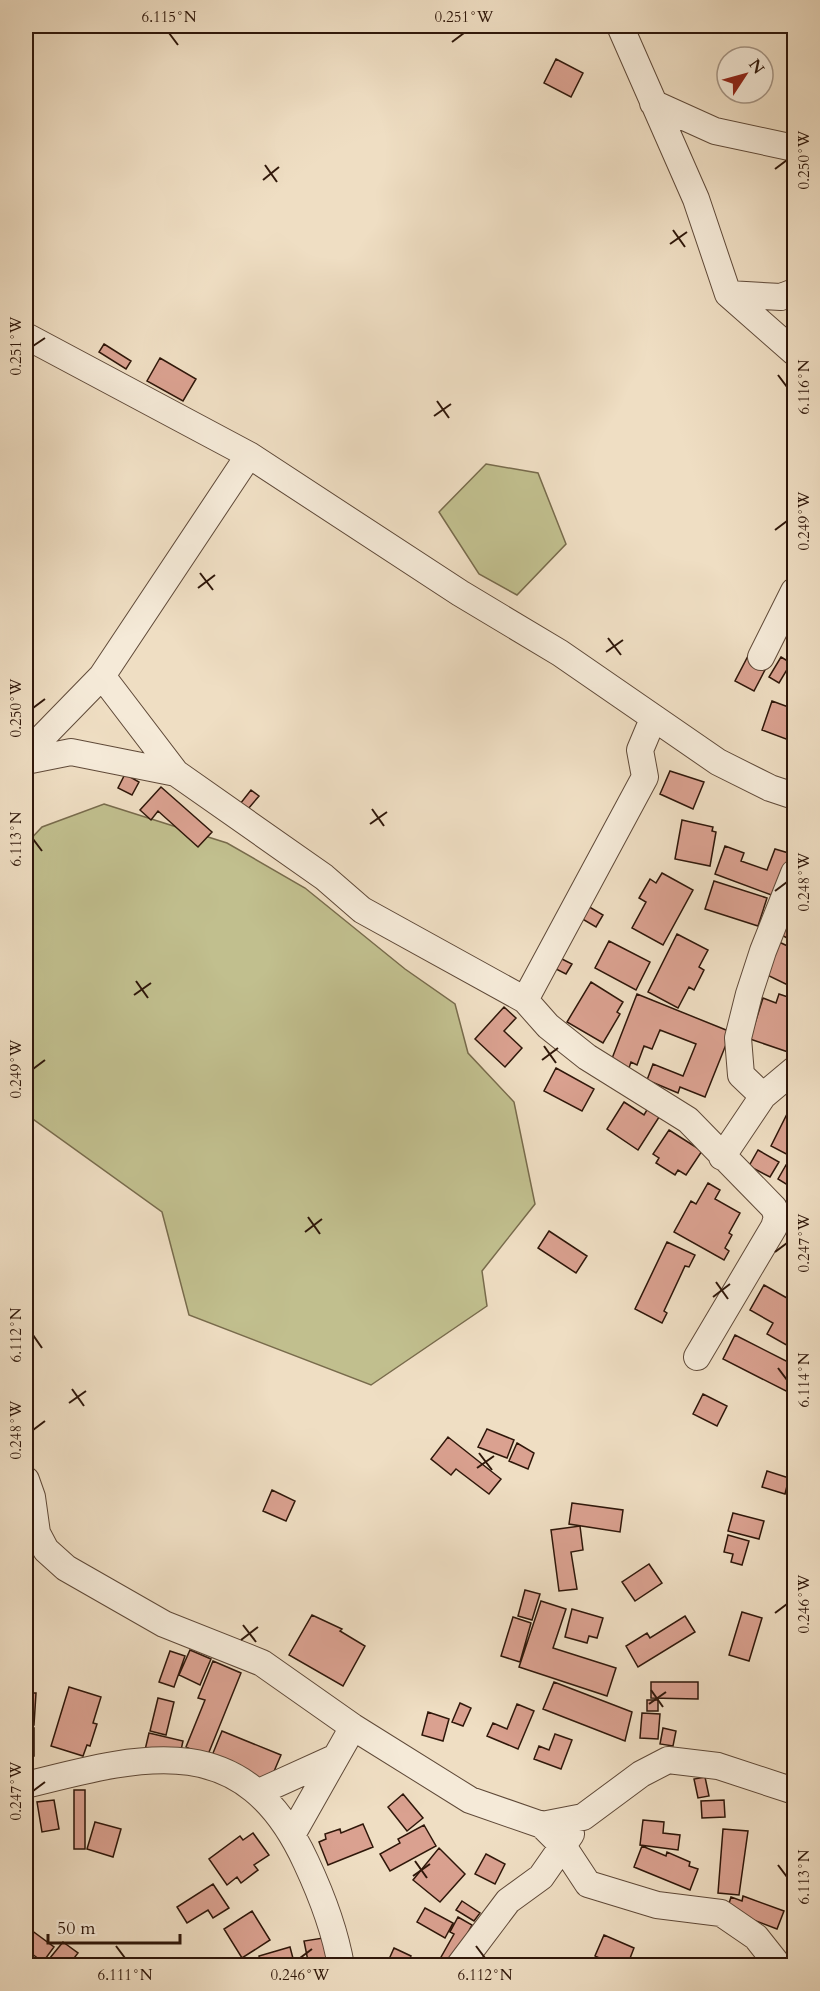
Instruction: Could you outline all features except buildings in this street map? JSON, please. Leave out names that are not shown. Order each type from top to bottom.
[{"type":"street","points":[[620,26],[696,199],[728,294],[795,352]]},
{"type":"street","points":[[653,103],[715,131],[795,148]]},
{"type":"street","points":[[728,294],[781,297],[795,292]]},
{"type":"street","points":[[26,336],[249,455],[460,593],[560,653],[718,762],[770,788],[795,796]]},
{"type":"street","points":[[26,754],[102,676],[249,455]]},
{"type":"street","points":[[761,657],[795,591]]},
{"type":"street","points":[[102,676],[176,773],[324,877],[362,910],[525,1000],[548,1026],[587,1057],[688,1120],[774,1208],[777,1217],[774,1227],[697,1357]]},
{"type":"street","points":[[525,1000],[645,777],[640,750],[653,719]]},
{"type":"street","points":[[26,760],[71,752],[176,773]]},
{"type":"street","points":[[763,1096],[741,1075],[738,1038],[763,951],[795,873]]},
{"type":"street","points":[[722,1157],[763,1096],[795,1070]]},
{"type":"street","points":[[26,1480],[32,1497],[37,1533],[46,1550],[66,1568],[164,1624],[262,1663],[353,1727],[470,1800],[542,1825],[563,1846],[588,1884],[657,1905],[721,1913],[756,1937],[779,1965]]},
{"type":"street","points":[[293,1833],[353,1727]]},
{"type":"street","points":[[259,1792],[334,1758]]},
{"type":"street","points":[[26,1785],[135,1760],[211,1765],[240,1778],[259,1792],[293,1833],[316,1884],[341,1965]]},
{"type":"street","points":[[459,1965],[508,1901],[541,1876],[583,1817],[641,1774],[669,1760],[718,1766],[795,1791]]},
{"type":"street","points":[[542,1825],[583,1817]]},
{"type":"shaded area","points":[[486,464],[538,473],[566,544],[517,595],[479,574],[439,512]]},
{"type":"shaded area","points":[[104,804],[227,843],[305,888],[405,969],[455,1004],[468,1053],[514,1102],[535,1204],[482,1271],[487,1306],[371,1385],[189,1315],[162,1212],[26,1114],[26,844],[42,827]]}]
